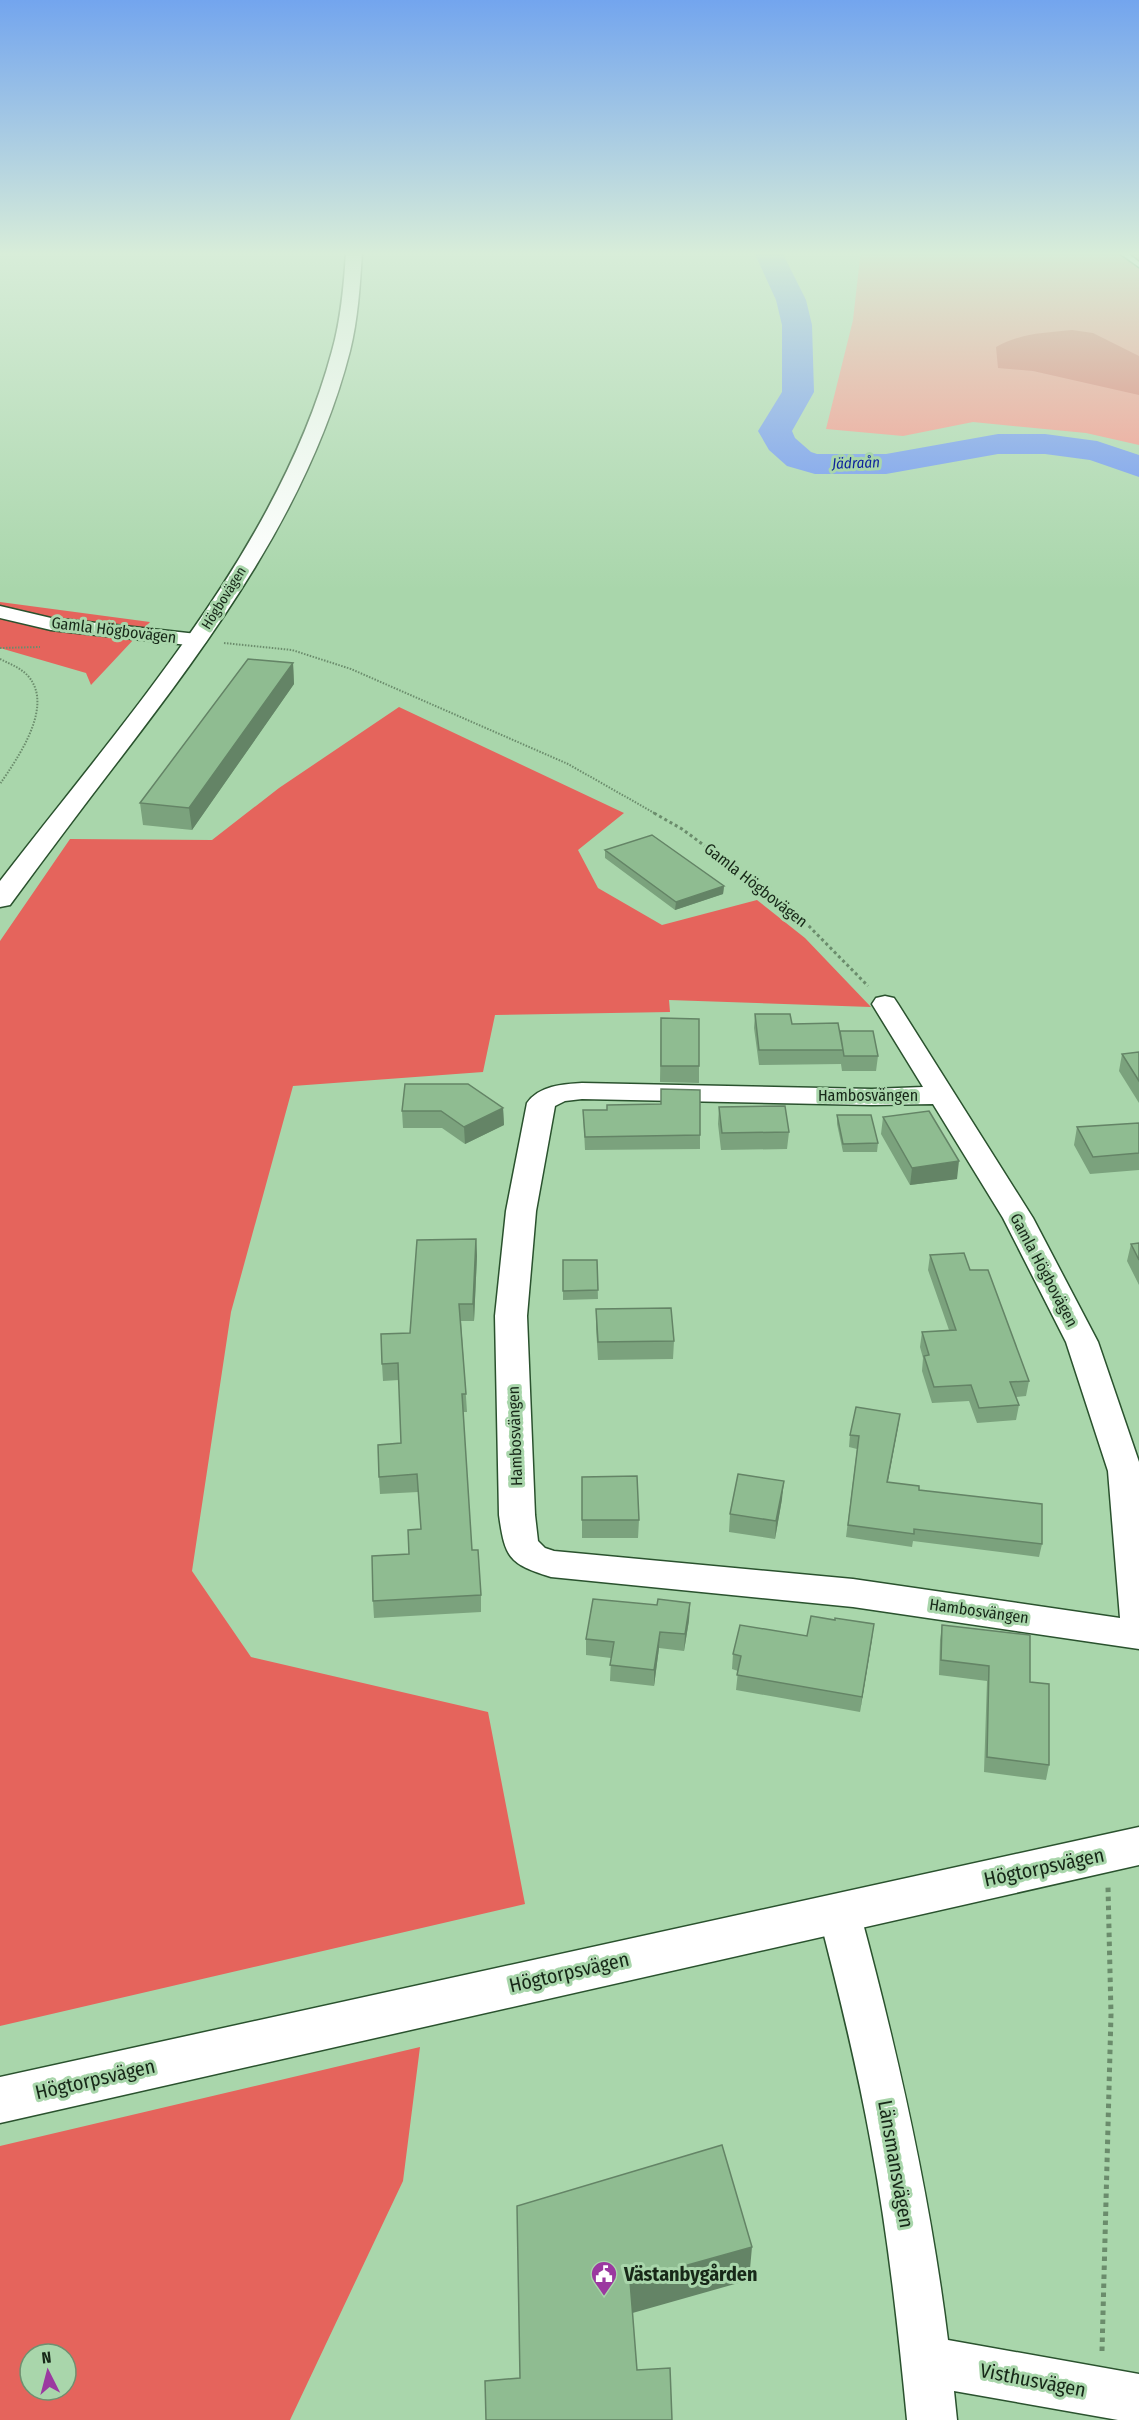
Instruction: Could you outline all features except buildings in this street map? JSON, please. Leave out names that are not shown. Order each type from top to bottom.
[{"type":"main road","name":"Högbovägen","points":[[0,899],[197,640],[256,547],[309,445],[336,365]]},
{"type":"main road","name":"Högtorpsvägen","points":[[0,2100],[1139,1846]]},
{"type":"street","name":"Gamla Högbovägen","points":[[0,612],[51,624],[197,640]]},
{"type":"street","name":"Gamla Högbovägen","points":[[885,1004],[939,1095],[1018,1218],[1082,1342],[1125,1471],[1139,1620]]},
{"type":"street","name":"Hambosvängen","points":[[939,1095],[872,1097],[582,1091],[561,1092],[549,1096],[541,1103],[521,1211],[511,1316],[521,1545],[532,1557],[562,1565],[853,1593],[1139,1635]]},
{"type":"street","name":"Länsmansvägen","points":[[839,1912],[869,2027],[900,2177],[932,2420]]},
{"type":"street","name":"Visthusvägen","points":[[926,2361],[1120,2396]]},
{"type":"path","name":"Gamla Högbovägen","points":[[197,640],[292,650],[332,662],[568,764],[682,829],[797,914],[885,1004]]},
{"type":"path","points":[[0,659],[20,669],[33,682],[37,706],[27,745],[0,784]]},
{"type":"path","points":[[1108,1878],[1120,2396]]},
{"type":"shaded area","points":[[842,365],[1139,365],[1139,445],[1086,433],[973,422],[903,436],[826,429]]},
{"type":"shaded area","points":[[998,365],[1139,365],[1139,395],[1033,371],[998,368]]},
{"type":"shaded area","points":[[0,602],[150,622],[91,685],[86,673],[0,648]]},
{"type":"shaded area","points":[[399,707],[624,813],[578,850],[598,888],[662,925],[757,900],[805,938],[871,1007],[669,1000],[670,1012],[495,1015],[483,1072],[293,1086],[231,1312],[192,1571],[251,1657],[488,1712],[525,1904],[0,2026],[0,941],[70,839],[212,840],[279,788]]},
{"type":"shaded area","points":[[420,2047],[403,2181],[290,2420],[0,2420],[0,2146]]},
{"type":"waterway","name":"Jädraån","points":[[798,365],[798,392],[775,431],[781,443],[799,459],[815,464],[886,464],[998,444],[1045,444],[1097,451],[1139,467]]},
{"type":"place","name":"Västanbygården","points":[[604,2297]]}]
